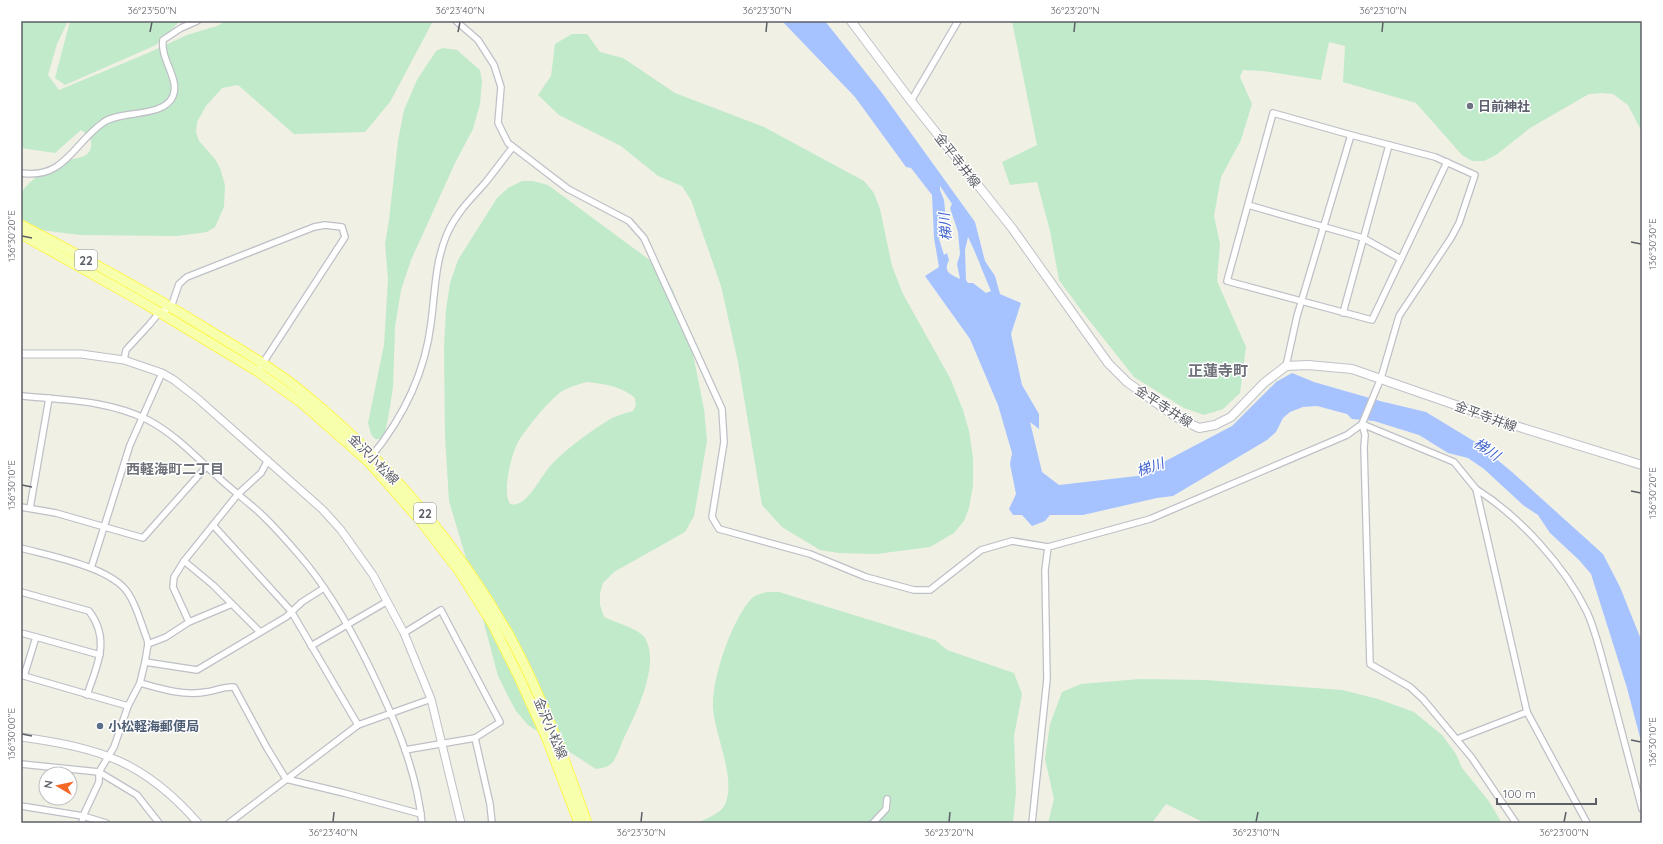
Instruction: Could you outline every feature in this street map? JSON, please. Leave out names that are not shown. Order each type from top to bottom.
[{"type":"main road","name":"金平寺井線","points":[[850,21],[911,101],[1012,228],[1108,363],[1127,382],[1176,417],[1199,428],[1215,426],[1231,418],[1264,383],[1286,366],[1308,365],[1352,369],[1516,426],[1642,465]]},
{"type":"main road","name":"金沢小松線","points":[[21,225],[171,307],[260,367],[370,458],[417,503],[449,544],[482,591],[511,639],[540,701],[587,823]]},
{"type":"main road","name":"金沢小松線","points":[[21,234],[159,313],[260,367]]},
{"type":"main road","name":"金沢小松線","points":[[370,458],[460,572],[492,623],[538,718],[579,823]]},
{"type":"street","points":[[21,173],[31,175],[48,172],[67,160],[83,140],[105,121],[116,116],[143,113],[161,108],[167,103],[172,98],[175,87],[161,48],[163,40],[181,28],[197,21]]},
{"type":"street","points":[[456,21],[478,40],[494,65],[501,87],[498,123],[508,143],[568,189],[629,221],[644,238],[722,409],[724,442],[712,517],[718,529],[810,554],[866,577],[914,590],[930,590],[982,550],[1012,541],[1048,547],[1150,519],[1347,435],[1362,424],[1381,378],[1399,316],[1451,238],[1459,223],[1475,175],[1447,162],[1435,157],[1273,113],[1226,281],[1372,320],[1447,162]]},
{"type":"street","points":[[911,101],[958,21]]},
{"type":"street","points":[[1286,366],[1301,302],[1351,135]]},
{"type":"street","points":[[1343,313],[1389,145]]},
{"type":"street","points":[[370,458],[396,421],[422,369],[431,324],[437,272],[448,233],[462,209],[513,147]]},
{"type":"street","points":[[1248,205],[1363,238],[1401,260]]},
{"type":"street","points":[[124,360],[126,350],[159,313],[171,307],[179,284],[187,277],[314,227],[326,225],[342,228],[345,237],[260,367]]},
{"type":"street","points":[[21,354],[81,354],[124,360],[162,373],[174,380],[197,398],[322,509],[340,530],[373,575],[386,602],[404,633],[431,699],[461,823]]},
{"type":"street","points":[[91,568],[130,445],[162,373]]},
{"type":"street","points":[[21,396],[86,401],[105,405],[142,418],[170,433],[262,515],[300,556],[348,624],[391,712],[416,786],[422,823]]},
{"type":"street","points":[[30,508],[49,398]]},
{"type":"street","points":[[1362,424],[1454,462],[1476,489],[1514,518],[1555,562],[1570,582],[1587,613],[1608,681],[1642,809]]},
{"type":"street","points":[[1362,424],[1365,435],[1364,447],[1370,664],[1410,687],[1423,699],[1472,758],[1516,823]]},
{"type":"street","points":[[189,622],[173,587],[174,577],[184,561],[238,494],[261,473],[268,460]]},
{"type":"street","points":[[21,507],[56,513],[143,538],[207,466]]},
{"type":"street","points":[[1476,489],[1528,712],[1587,823]]},
{"type":"street","points":[[213,525],[291,611],[358,724]]},
{"type":"street","points":[[1032,823],[1047,679],[1045,570],[1048,547]]},
{"type":"street","points":[[21,548],[91,568],[109,576],[121,584],[128,593],[137,611],[148,644],[140,683],[128,706],[114,747],[99,772],[99,782],[83,816],[82,823]]},
{"type":"street","points":[[184,561],[213,585],[260,632]]},
{"type":"street","points":[[145,662],[197,670],[286,616],[302,602],[324,588]]},
{"type":"street","points":[[21,592],[89,611],[101,634],[100,654],[87,695]]},
{"type":"street","points":[[311,646],[386,602]]},
{"type":"street","points":[[148,644],[166,637],[189,622],[232,604]]},
{"type":"street","points":[[404,633],[441,610],[500,722],[475,738],[405,750]]},
{"type":"street","points":[[21,633],[100,654]]},
{"type":"street","points":[[36,638],[24,676],[128,706]]},
{"type":"street","points":[[140,683],[184,693],[206,692],[227,686],[234,687],[267,748],[286,779],[421,814]]},
{"type":"street","points":[[229,823],[358,724],[431,699]]},
{"type":"street","points":[[1456,739],[1528,712]]},
{"type":"street","points":[[21,737],[86,749],[109,756],[128,765],[157,783],[182,805],[198,823]]},
{"type":"street","points":[[475,738],[490,804],[492,823]]},
{"type":"street","points":[[21,764],[99,772],[137,796],[160,823]]},
{"type":"street","points":[[873,823],[886,809],[887,799]]},
{"type":"street","points":[[21,806],[83,816],[106,823]]},
{"type":"street","points":[[236,818],[240,823]]},
{"type":"green space","points":[[21,21],[68,21],[57,44],[48,75],[59,90],[187,35],[217,26],[226,21],[433,21],[390,102],[365,132],[294,134],[238,85],[222,88],[206,106],[197,122],[196,132],[199,141],[215,159],[220,168],[225,185],[224,207],[215,227],[207,232],[177,236],[80,235],[41,230],[21,219],[20,205],[22,192],[25,187],[42,173],[55,165],[87,154],[91,148],[91,142],[89,137],[81,130],[55,153],[21,148]]},
{"type":"green space","points":[[70,21],[180,21],[156,45],[65,85],[55,78]]},
{"type":"green space","points":[[1012,21],[1642,21],[1642,132],[1628,105],[1613,94],[1589,94],[1530,128],[1496,155],[1484,161],[1472,161],[1462,155],[1416,103],[1343,82],[1345,46],[1329,42],[1321,80],[1263,71],[1243,70],[1240,77],[1252,104],[1241,140],[1221,177],[1214,216],[1220,244],[1217,281],[1246,347],[1240,393],[1223,409],[1204,415],[1184,408],[1134,377],[1059,280],[1050,231],[1037,182],[1010,185],[1002,162],[1037,145]]},
{"type":"green space","points":[[572,34],[587,34],[600,52],[623,58],[675,93],[764,127],[864,181],[874,193],[880,209],[892,266],[903,294],[950,378],[963,410],[969,431],[973,458],[973,485],[969,508],[964,521],[954,533],[930,547],[876,554],[839,553],[820,550],[782,527],[762,505],[738,362],[721,286],[691,200],[682,186],[658,176],[621,146],[559,115],[538,95],[551,76],[555,44]]},
{"type":"green space","points":[[443,48],[457,50],[480,70],[482,81],[480,104],[473,129],[455,163],[411,260],[401,290],[395,327],[393,387],[388,419],[385,432],[381,439],[375,439],[371,434],[368,423],[384,345],[388,279],[385,244],[398,141],[404,110],[417,80],[436,51]]},
{"type":"green space","points":[[522,181],[533,181],[548,185],[655,264],[673,290],[693,354],[704,409],[707,441],[694,516],[685,532],[614,572],[603,583],[600,593],[600,605],[604,617],[642,635],[645,638],[649,649],[650,662],[648,676],[639,704],[616,757],[610,765],[596,769],[528,725],[516,711],[498,676],[472,578],[449,501],[445,436],[444,347],[446,310],[450,283],[458,260],[497,198],[508,188]],"holes":[[[587,382],[612,386],[630,394],[635,398],[636,405],[633,411],[612,418],[577,442],[553,463],[526,498],[516,504],[510,504],[507,491],[508,474],[520,438],[556,396],[570,387]]]},
{"type":"green space","points":[[766,592],[779,592],[935,640],[947,650],[1014,673],[1022,694],[1014,736],[1016,793],[1013,823],[698,823],[721,810],[726,802],[728,792],[727,769],[713,709],[715,682],[724,650],[744,608],[753,597]]},
{"type":"green space","points":[[1140,679],[1205,680],[1342,690],[1378,699],[1414,712],[1442,735],[1456,754],[1462,768],[1488,800],[1502,823],[1205,823],[1166,804],[1152,823],[1048,823],[1054,799],[1045,759],[1050,724],[1062,692],[1081,684]]},
{"type":"water","points":[[782,21],[825,21],[882,93],[975,222],[985,261],[995,276],[1000,294],[1021,303],[1011,334],[1022,385],[1039,414],[1039,429],[1030,422],[1042,472],[1059,485],[1137,476],[1232,426],[1276,382],[1292,373],[1314,382],[1380,401],[1426,412],[1477,443],[1512,472],[1603,554],[1620,587],[1642,642],[1642,745],[1627,688],[1591,574],[1579,560],[1550,533],[1538,515],[1523,505],[1484,469],[1468,458],[1448,453],[1419,435],[1374,421],[1352,419],[1347,414],[1317,406],[1303,407],[1290,412],[1283,418],[1276,432],[1267,440],[1173,496],[1157,498],[1083,515],[1050,515],[1045,521],[1032,526],[1022,515],[1013,515],[1009,509],[1016,494],[1010,464],[1012,453],[998,405],[970,339],[925,276],[939,267],[934,238],[932,195],[911,168],[906,167],[855,97]],"holes":[[[940,186],[952,204],[950,208],[958,232],[960,254],[957,264],[960,279],[948,272],[947,264],[949,260],[947,253],[944,255],[939,239],[937,221],[946,219],[944,200]],[[968,237],[991,291],[986,293],[973,283],[968,283],[966,280],[965,250]]]},
{"type":"place","name":"日前神社","points":[[1470,106]]},
{"type":"place","name":"小松軽海郵便局","points":[[100,726]]},
{"type":"district","name":"正蓮寺町","points":[[1218,370]]},
{"type":"district","name":"西軽海町二丁目","points":[[175,469]]},
{"type":"water label","name":"梯川","points":[[945,227]]},
{"type":"water label","name":"梯川","points":[[1487,449]]},
{"type":"water label","name":"梯川","points":[[1150,467]]}]
